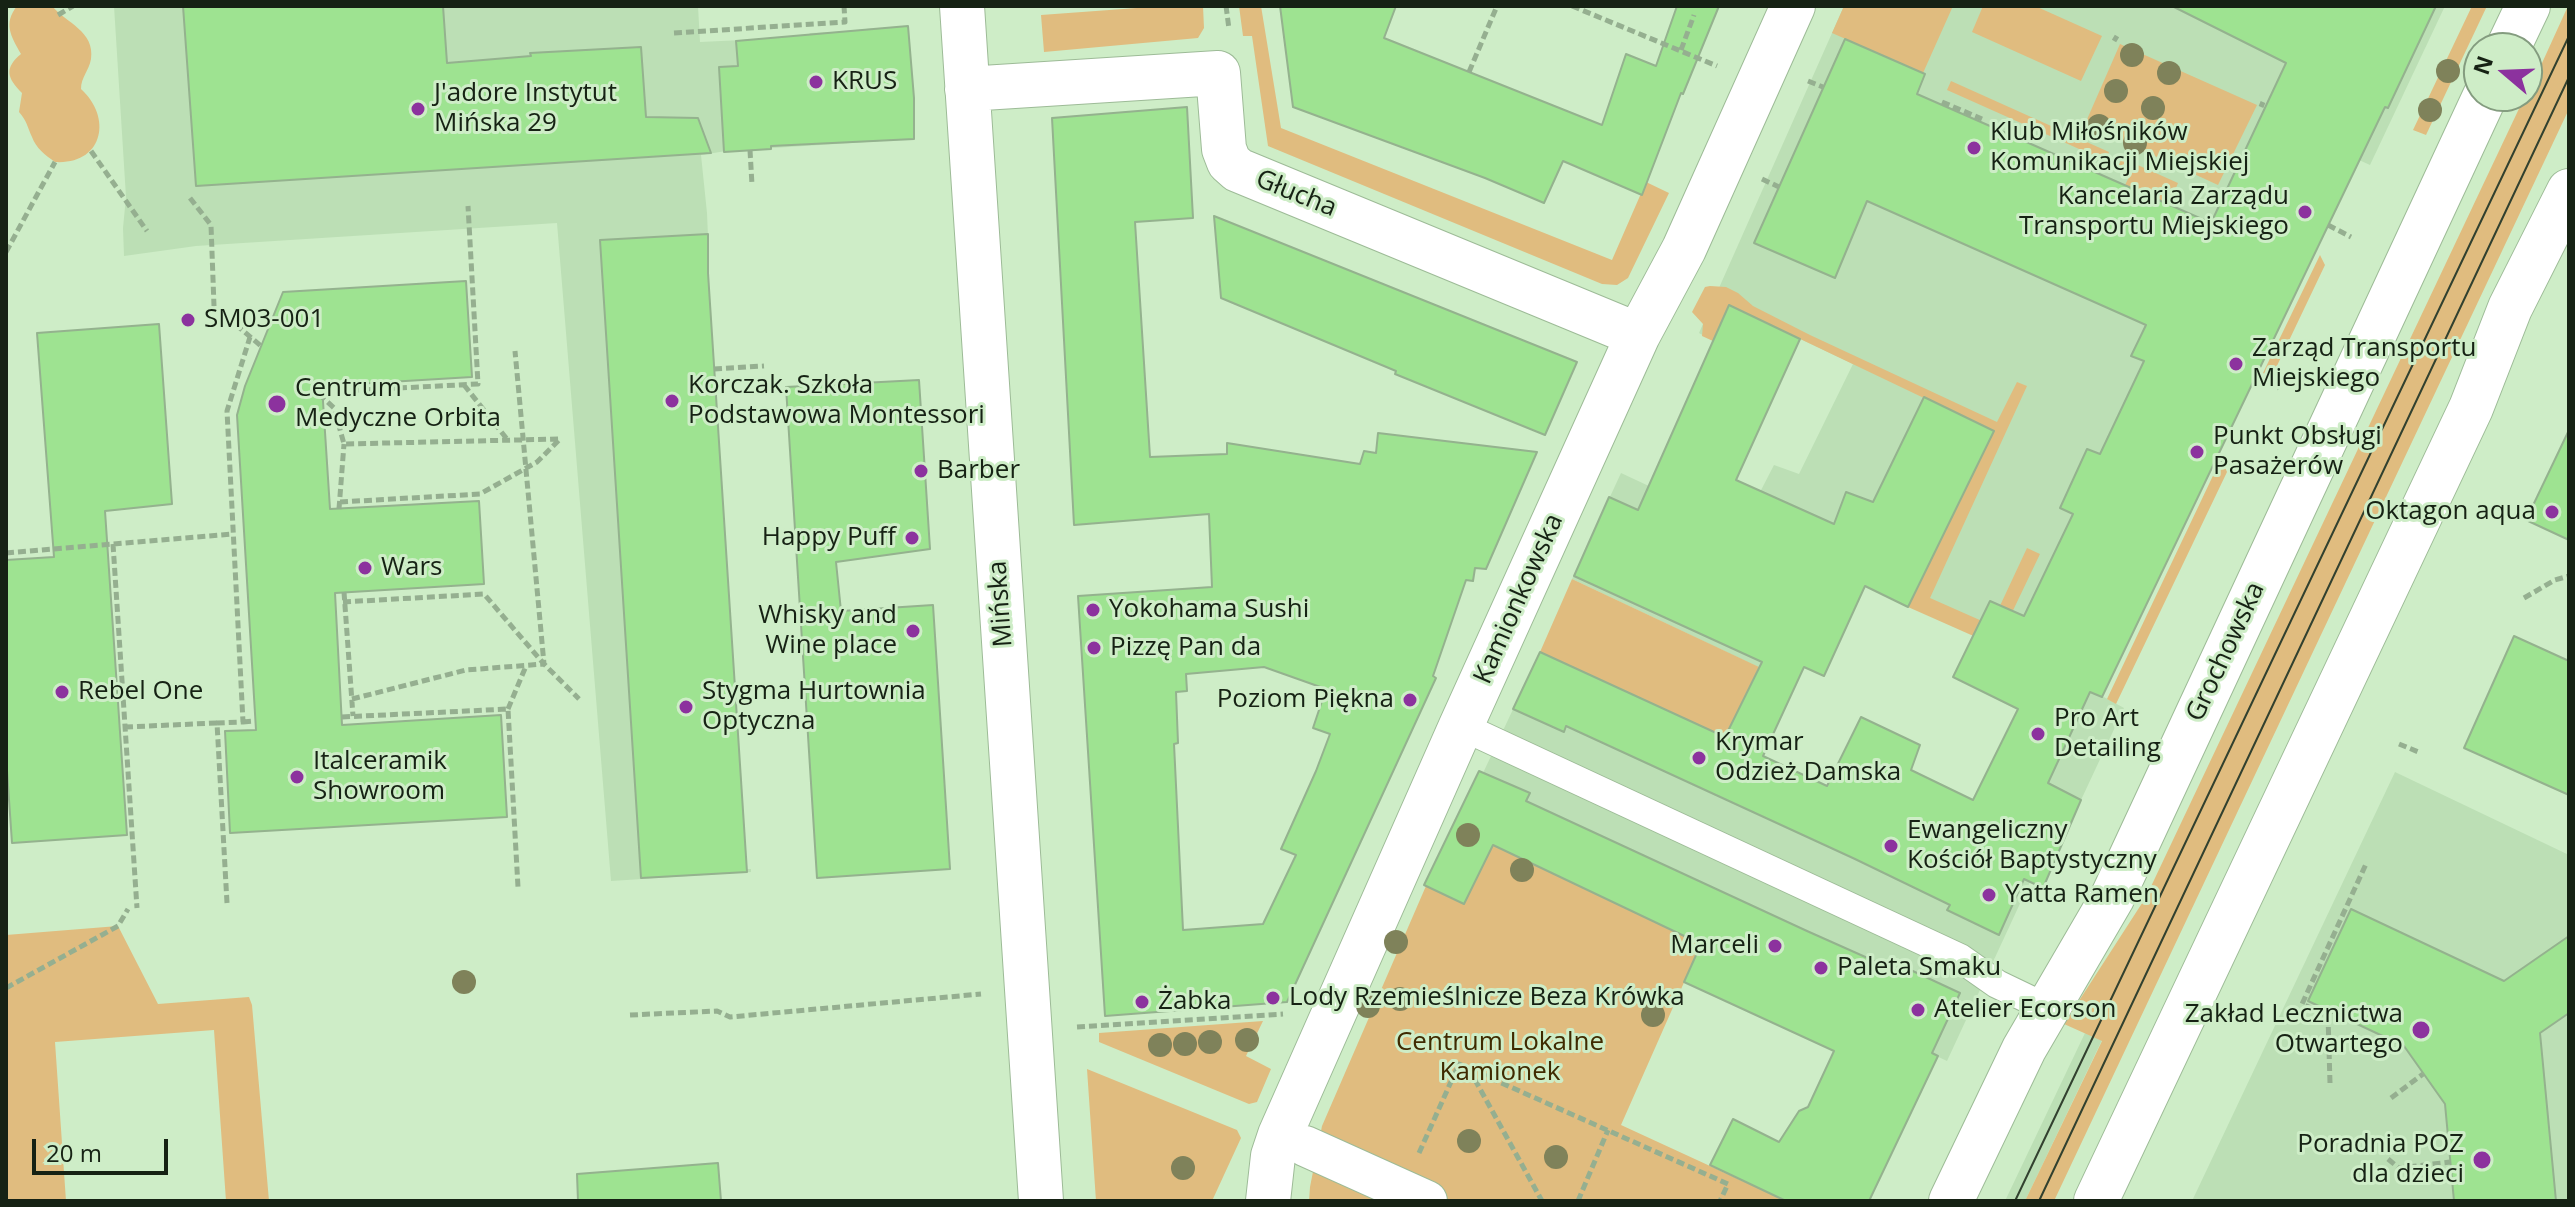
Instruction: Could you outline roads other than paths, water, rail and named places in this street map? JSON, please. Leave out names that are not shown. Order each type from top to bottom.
[{"type":"street","name":"Mińska","points":[[962,6],[1041,1201]]},
{"type":"street","name":"Kamionkowska","points":[[1268,1201],[1273,1156],[1280,1135],[1638,335],[1684,249],[1793,6]]},
{"type":"street","points":[[2516,32],[2528,6]]},
{"type":"street","name":"Głucha","points":[[967,89],[1218,73],[1224,149],[1229,162],[1238,170],[1638,335]]},
{"type":"street","name":"Grochowska","points":[[1951,1201],[2024,1049],[2112,898],[2478,112]]},
{"type":"street","points":[[2096,1201],[2471,408],[2510,308],[2569,191]]},
{"type":"street","points":[[1305,1146],[1414,1195]]},
{"type":"lane","points":[[1461,726],[1960,958],[1997,984],[2047,1008]]},
{"type":"tram line","points":[[2015,1201],[2569,36]]},
{"type":"tram line","points":[[2039,1201],[2569,77]]},
{"type":"place","name":"KRUS","points":[[816,82]]},
{"type":"place","name":"J'adore Instytut Mińska 29","points":[[418,109]]},
{"type":"place","name":"Klub Miłośników Komunikacji Miejskiej","points":[[1974,148]]},
{"type":"place","name":"Kancelaria Zarządu Transportu Miejskiego","points":[[2305,212]]},
{"type":"place","name":"SM03-001","points":[[188,320]]},
{"type":"place","name":"Zarząd Transportu Miejskiego","points":[[2236,364]]},
{"type":"place","name":"Korczak. Szkoła Podstawowa Montessori","points":[[672,401]]},
{"type":"place","name":"Centrum Medyczne Orbita","points":[[277,404]]},
{"type":"place","name":"Punkt Obsługi Pasażerów","points":[[2197,452]]},
{"type":"place","name":"Barber","points":[[921,471]]},
{"type":"place","name":"Oktagon aqua","points":[[2552,512]]},
{"type":"place","name":"Happy Puff","points":[[912,538]]},
{"type":"place","name":"Wars","points":[[365,568]]},
{"type":"place","name":"Yokohama Sushi","points":[[1093,610]]},
{"type":"place","name":"Whisky and Wine place","points":[[913,631]]},
{"type":"place","name":"Pizzę Pan da","points":[[1094,648]]},
{"type":"place","name":"Rebel One","points":[[62,692]]},
{"type":"place","name":"Poziom Piękna","points":[[1410,700]]},
{"type":"place","name":"Stygma Hurtownia Optyczna","points":[[686,707]]},
{"type":"place","name":"Pro Art Detailing","points":[[2038,734]]},
{"type":"place","name":"Krymar Odzież Damska","points":[[1699,758]]},
{"type":"place","name":"Italceramik Showroom","points":[[297,777]]},
{"type":"place","name":"Ewangeliczny Kościół Baptystyczny","points":[[1891,846]]},
{"type":"place","name":"Yatta Ramen","points":[[1989,895]]},
{"type":"place","name":"Marceli","points":[[1775,946]]},
{"type":"place","name":"Paleta Smaku","points":[[1821,968]]},
{"type":"place","name":"Lody Rzemieślnicze Beza Krówka","points":[[1273,998]]},
{"type":"place","name":"Żabka","points":[[1142,1002]]},
{"type":"place","name":"Atelier Ecorson","points":[[1918,1010]]},
{"type":"place","name":"Zakład Lecznictwa Otwartego","points":[[2421,1030]]},
{"type":"place","name":"Poradnia POZ dla dzieci","points":[[2482,1160]]},
{"type":"park label","name":"Centrum Lokalne Kamionek","points":[[1500,1058]]}]
